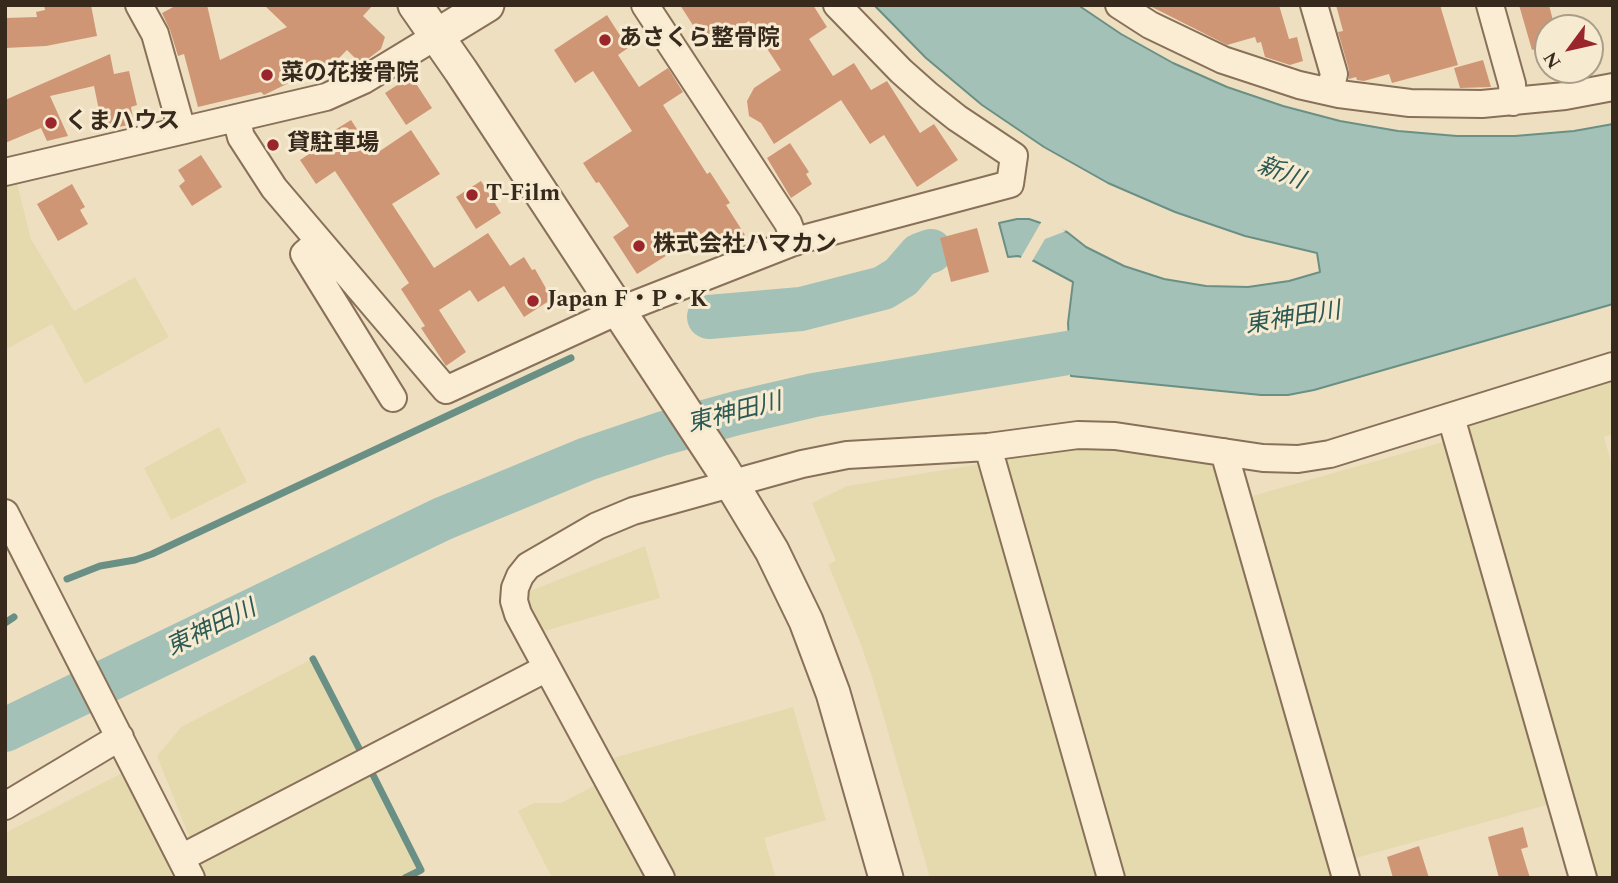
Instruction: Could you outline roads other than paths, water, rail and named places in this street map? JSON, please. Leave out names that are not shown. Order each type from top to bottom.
[{"type":"street","points":[[139,5],[155,34],[182,130]]},
{"type":"street","points":[[415,5],[438,35],[727,477],[772,551],[806,621],[833,693],[886,878]]},
{"type":"street","points":[[5,172],[326,97],[345,90],[487,5]]},
{"type":"street","points":[[645,5],[788,223],[795,242]]},
{"type":"street","points":[[236,118],[241,138],[274,188],[446,390],[618,311],[795,242],[1010,184],[1014,156],[928,95],[837,5]]},
{"type":"street","points":[[1314,5],[1334,74],[1330,92]]},
{"type":"street","points":[[1490,5],[1512,84],[1513,102]]},
{"type":"street","points":[[1124,7],[1174,37],[1223,60],[1299,85],[1330,92],[1410,103],[1482,104],[1565,96],[1613,87]]},
{"type":"street","points":[[320,241],[304,254],[393,398]]},
{"type":"street","points":[[661,878],[518,614],[514,601],[515,588],[528,566],[615,517],[727,477],[847,455],[988,447],[1078,435],[1263,458],[1298,459],[1330,454],[1613,366]]},
{"type":"street","points":[[1451,417],[1583,878]]},
{"type":"street","points":[[988,447],[1111,878]]},
{"type":"street","points":[[1224,452],[1346,878]]},
{"type":"street","points":[[5,513],[186,868],[548,668]]},
{"type":"street","points":[[5,806],[117,732]]},
{"type":"water","name":"新川","points":[[874,5],[1078,5],[1121,34],[1173,63],[1227,87],[1340,121],[1398,131],[1457,136],[1515,136],[1574,131],[1613,124],[1613,304],[1314,390],[1288,395],[1261,395],[1071,376],[1068,323],[1073,282],[1034,261],[1018,256],[1008,257],[999,223],[1029,219],[1067,232],[1086,247],[1124,266],[1164,279],[1206,286],[1248,287],[1289,281],[1320,272],[1317,253],[1245,236],[1175,212],[1108,183],[1044,147],[982,105],[926,58]]},
{"type":"waterway","points":[[709,317],[801,309],[883,288],[901,277],[920,255],[931,251]]},
{"type":"waterway","name":"東神田川","points":[[5,730],[442,519],[587,459],[661,434],[814,395],[1128,343]]},
{"type":"waterway","points":[[67,579],[100,566],[152,554],[571,358]]},
{"type":"waterway","points":[[5,623],[14,617]]},
{"type":"waterway","points":[[313,659],[363,756]]},
{"type":"waterway","points":[[370,769],[421,870],[405,878]]},
{"type":"place","name":"あさくら整骨院","points":[[605,40]]},
{"type":"place","name":"菜の花接骨院","points":[[267,75]]},
{"type":"place","name":"くまハウス","points":[[51,123]]},
{"type":"place","name":"貸駐車場","points":[[273,145]]},
{"type":"place","name":"T-Film","points":[[472,195]]},
{"type":"place","name":"株式会社ハマカン","points":[[639,246]]},
{"type":"place","name":"Japan F・P・K","points":[[533,301]]}]
